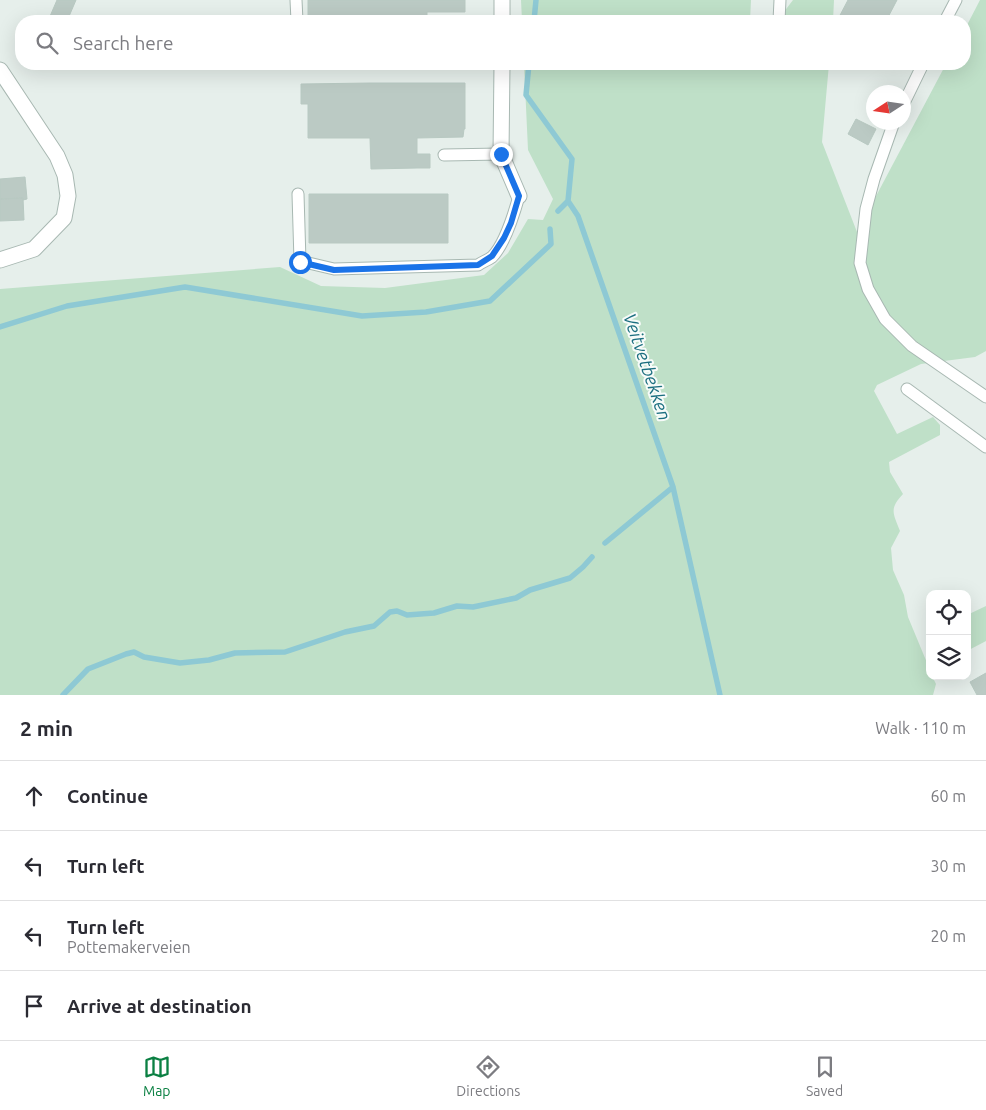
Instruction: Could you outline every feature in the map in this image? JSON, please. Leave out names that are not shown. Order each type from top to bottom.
[{"type":"street","points":[[502,0],[502,15]]},
{"type":"street","points":[[0,70],[33,117],[57,156],[65,175],[68,196],[64,218],[34,249],[0,260]]},
{"type":"street","points":[[502,70],[501,154],[519,196]]},
{"type":"lane","points":[[296,0],[297,15]]},
{"type":"lane","points":[[779,15],[780,0]]},
{"type":"lane","points":[[948,15],[956,0]]},
{"type":"lane","points":[[911,89],[920,70]]},
{"type":"lane","points":[[891,130],[866,209],[860,263],[868,289],[885,319],[912,346],[986,396]]},
{"type":"lane","points":[[444,155],[501,154]]},
{"type":"lane","points":[[298,194],[300,262],[334,270],[478,265],[492,256],[504,238],[511,223],[519,196]]},
{"type":"lane","points":[[907,389],[986,447]]},
{"type":"green space","points":[[521,0],[751,0],[750,15],[522,15]]},
{"type":"green space","points":[[793,0],[834,0],[833,15],[782,15]]},
{"type":"green space","points":[[980,0],[986,0],[986,351],[975,357],[921,364],[877,385],[874,391],[897,434],[933,417],[940,425],[940,435],[889,462],[890,472],[903,494],[894,508],[894,515],[900,531],[891,548],[893,570],[904,595],[908,617],[926,660],[926,680],[934,680],[936,684],[933,695],[0,695],[0,289],[280,267],[321,286],[385,288],[484,275],[508,253],[528,219],[543,220],[553,199],[528,150],[524,70],[828,70],[822,142],[857,232],[943,70],[971,70],[971,17]]},
{"type":"green space","points":[[986,606],[986,641],[971,649],[971,635],[971,613]]},
{"type":"building","points":[[57,0],[76,0],[70,15],[51,15]]},
{"type":"building","points":[[308,0],[465,0],[465,12],[427,12],[427,15],[308,15]]},
{"type":"building","points":[[848,0],[897,0],[889,15],[840,15]]},
{"type":"building","points":[[465,83],[465,129],[463,137],[417,138],[417,154],[430,154],[430,168],[371,169],[370,138],[308,138],[308,104],[301,104],[301,84]]},
{"type":"building","points":[[856,119],[866,124],[866,130],[876,130],[868,145],[848,134]]},
{"type":"building","points":[[25,177],[27,199],[0,199],[0,179]]},
{"type":"building","points":[[309,194],[448,194],[448,243],[309,243]]},
{"type":"building","points":[[23,198],[24,220],[0,221],[0,199]]},
{"type":"building","points":[[986,673],[986,695],[977,695],[970,682]]},
{"type":"waterway","name":"Veitvetbekken","points":[[535,15],[536,0]]},
{"type":"waterway","name":"Veitvetbekken","points":[[528,70],[526,95],[572,159],[568,201],[578,216],[673,487],[720,695]]},
{"type":"waterway","points":[[558,211],[568,201]]},
{"type":"waterway","points":[[0,327],[67,306],[185,287],[362,316],[426,312],[490,301],[551,244],[550,229]]},
{"type":"waterway","points":[[605,543],[673,487]]},
{"type":"waterway","points":[[63,695],[88,669],[126,654],[134,652],[144,657],[180,663],[209,660],[235,653],[285,652],[345,632],[374,626],[390,612],[397,611],[407,615],[434,613],[457,606],[473,607],[516,598],[530,590],[570,578],[592,557]]},
{"type":"route","points":[[300,262],[334,270],[478,265],[492,256],[504,238],[511,223],[519,196],[501,154]]}]
